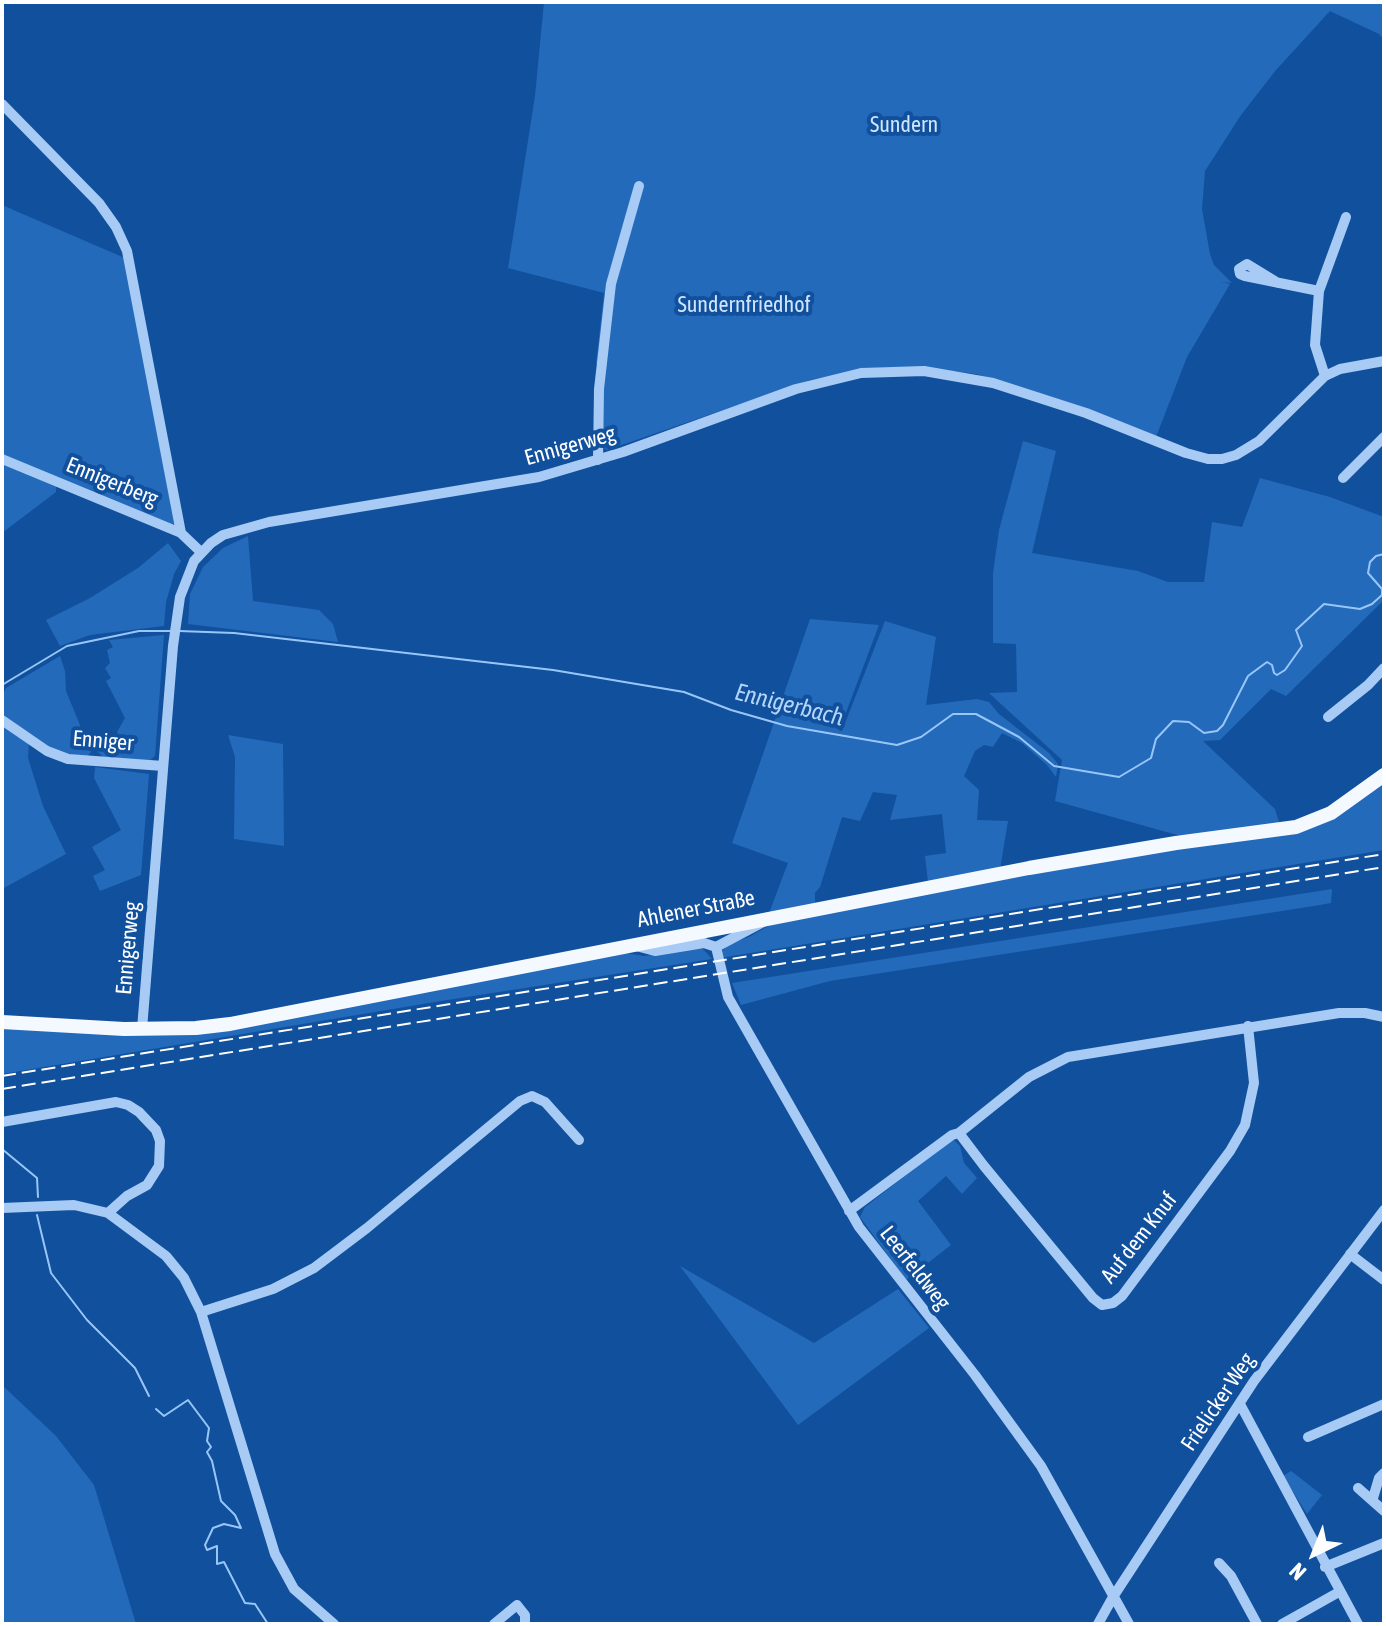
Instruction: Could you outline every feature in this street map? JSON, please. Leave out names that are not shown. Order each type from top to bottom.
[{"type":"main road","name":"Ahlener Straße","points":[[2,1022],[142,1029],[230,1024],[1059,863],[1296,827],[1331,813],[1384,775]]},
{"type":"street","points":[[2,104],[99,203],[116,227],[127,251],[181,533]]},
{"type":"street","points":[[598,460],[599,389],[611,284],[639,186]]},
{"type":"street","points":[[1325,376],[1315,345],[1319,291],[1346,217]]},
{"type":"street","points":[[1278,283],[1319,291]]},
{"type":"street","name":"Ennigerweg","points":[[142,1029],[180,597],[189,570],[201,552],[223,535],[269,522],[539,477],[598,460],[796,389],[861,373],[924,371],[993,383],[1074,409],[1186,453],[1222,459],[1236,455],[1259,441],[1325,376],[1340,369],[1384,361]]},
{"type":"street","points":[[1343,478],[1384,437]]},
{"type":"street","name":"Ennigerberg","points":[[2,459],[181,533],[201,552]]},
{"type":"street","points":[[1328,717],[1384,668]]},
{"type":"street","name":"Enniger","points":[[2,720],[47,751],[68,759],[163,766]]},
{"type":"street","points":[[630,944],[655,951],[704,943],[716,947],[752,930],[770,917]]},
{"type":"street","name":"Leerfeldweg","points":[[716,947],[728,997],[849,1211],[1025,1443],[1061,1500],[1129,1624]]},
{"type":"street","points":[[849,1211],[952,1135],[959,1133],[1029,1077],[1068,1057],[1339,1013],[1384,1017]]},
{"type":"street","name":"Auf dem Knuf","points":[[959,1133],[1093,1298],[1102,1305],[1113,1303],[1122,1296],[1230,1151],[1245,1125],[1254,1083],[1248,1026]]},
{"type":"street","points":[[201,1312],[273,1289],[324,1261],[520,1101],[532,1096],[545,1102],[579,1140]]},
{"type":"street","points":[[2,1122],[116,1102],[139,1112],[156,1130],[160,1141],[159,1166],[147,1185],[127,1196],[108,1213]]},
{"type":"street","points":[[2,1208],[74,1205],[108,1213],[166,1256],[184,1278],[201,1312],[275,1554],[294,1589],[334,1624]]},
{"type":"street","name":"Frielicker Weg","points":[[1098,1624],[1240,1404],[1384,1210]]},
{"type":"street","points":[[1350,1254],[1384,1280]]},
{"type":"street","points":[[1240,1404],[1358,1624]]},
{"type":"street","points":[[1308,1437],[1384,1404]]},
{"type":"street","points":[[1373,1498],[1379,1478],[1384,1473]]},
{"type":"street","points":[[1358,1488],[1373,1498],[1384,1511]]},
{"type":"street","points":[[1325,1567],[1384,1543]]},
{"type":"street","points":[[1219,1563],[1231,1576],[1257,1624]]},
{"type":"street","points":[[1282,1624],[1339,1592]]},
{"type":"street","points":[[499,1623],[517,1605],[525,1615],[525,1624]]},
{"type":"green space","points":[[544,2],[1384,2],[1384,40],[1379,34],[1330,11],[1276,70],[1241,115],[1205,171],[1202,209],[1210,254],[1214,265],[1232,283],[1221,282],[1230,284],[1187,357],[1156,437],[1068,402],[976,374],[920,367],[889,367],[862,369],[810,380],[607,450],[602,447],[601,396],[606,366],[596,364],[604,293],[508,268],[535,96]]},
{"type":"green space","points":[[2,205],[127,259],[174,524],[2,455]]},
{"type":"green space","points":[[1023,441],[1056,451],[1032,553],[1138,571],[1168,582],[1204,582],[1212,522],[1242,527],[1260,478],[1330,497],[1384,517],[1384,600],[1286,696],[1271,689],[1220,740],[1203,741],[1275,809],[1280,825],[1181,836],[1055,801],[1062,760],[989,693],[1017,692],[1016,644],[993,643],[993,573],[999,530]]},
{"type":"green space","points":[[2,464],[56,486],[56,492],[2,533]]},
{"type":"green space","points":[[248,536],[253,601],[319,610],[333,624],[338,642],[188,624],[190,594],[203,567],[223,548]]},
{"type":"green space","points":[[168,543],[181,561],[166,602],[164,626],[90,635],[60,646],[46,620],[90,598],[138,568]]},
{"type":"green space","points":[[810,619],[879,625],[839,731],[842,731],[885,621],[936,637],[926,705],[977,699],[989,702],[1058,764],[1056,777],[1022,743],[1002,733],[993,747],[984,745],[975,751],[964,776],[979,790],[977,820],[1008,821],[1000,869],[928,882],[925,856],[946,853],[942,814],[890,820],[897,795],[873,792],[860,821],[842,817],[820,887],[815,893],[815,903],[769,913],[788,863],[732,843]]},
{"type":"green space","points":[[164,635],[155,756],[148,762],[104,758],[96,750],[121,743],[117,732],[125,718],[106,681],[111,678],[105,668],[110,663],[107,650],[113,647],[109,640]]},
{"type":"green space","points":[[60,656],[66,691],[91,752],[87,757],[58,754],[2,716],[2,696],[6,688]]},
{"type":"green space","points":[[2,724],[29,742],[28,758],[43,806],[66,854],[2,889]]},
{"type":"green space","points":[[228,735],[283,744],[284,846],[234,839],[235,757]]},
{"type":"green space","points":[[95,767],[149,774],[141,875],[100,891],[93,876],[105,870],[92,847],[121,830],[94,778]]},
{"type":"green space","points":[[1384,781],[1384,850],[720,958],[721,952],[729,944],[777,921],[1175,847],[1288,835]]},
{"type":"green space","points":[[1332,889],[1331,903],[830,981],[741,1005],[732,983]]},
{"type":"green space","points":[[703,949],[712,959],[2,1074],[2,1026],[123,1035],[626,953],[644,956]]},
{"type":"green space","points":[[953,1139],[960,1146],[964,1163],[977,1178],[962,1194],[946,1176],[918,1201],[951,1245],[906,1280],[860,1217],[865,1207]]},
{"type":"green space","points":[[680,1266],[814,1343],[898,1289],[929,1328],[798,1425]]},
{"type":"green space","points":[[2,1385],[56,1436],[94,1485],[136,1624],[2,1624]]},
{"type":"green space","points":[[1291,1471],[1322,1495],[1307,1514],[1283,1476]]},
{"type":"waterway","name":"Ennigerbach","points":[[179,631],[234,633],[553,670],[684,692],[787,726],[897,745],[921,737],[953,714],[976,714],[1019,737],[1054,766],[1119,777],[1151,758],[1156,739],[1173,721],[1189,722],[1204,733],[1217,731],[1248,676],[1267,662],[1277,675],[1285,670],[1302,646],[1296,630],[1324,604],[1360,609],[1372,604],[1382,595],[1382,589],[1368,573],[1370,562],[1384,554]]},
{"type":"waterway","name":"Ennigerbach","points":[[2,685],[67,646],[139,631],[173,631]]},
{"type":"waterway","points":[[2,1149],[37,1178],[38,1197]]},
{"type":"waterway","points":[[37,1215],[51,1273],[87,1320],[135,1368],[149,1396]]},
{"type":"waterway","points":[[156,1409],[164,1416],[188,1400],[209,1428],[207,1441],[211,1447],[207,1452],[221,1501],[235,1515],[241,1528],[224,1524],[213,1528],[205,1545],[207,1550],[217,1546],[217,1564],[224,1562],[245,1603],[255,1604],[268,1624]]},
{"type":"railway","points":[[2,1076],[1384,854]]},
{"type":"railway","points":[[2,1089],[1384,867]]},
{"type":"park label","name":"Sundern","points":[[904,125]]},
{"type":"park label","name":"Sundernfriedhof","points":[[744,305]]}]
